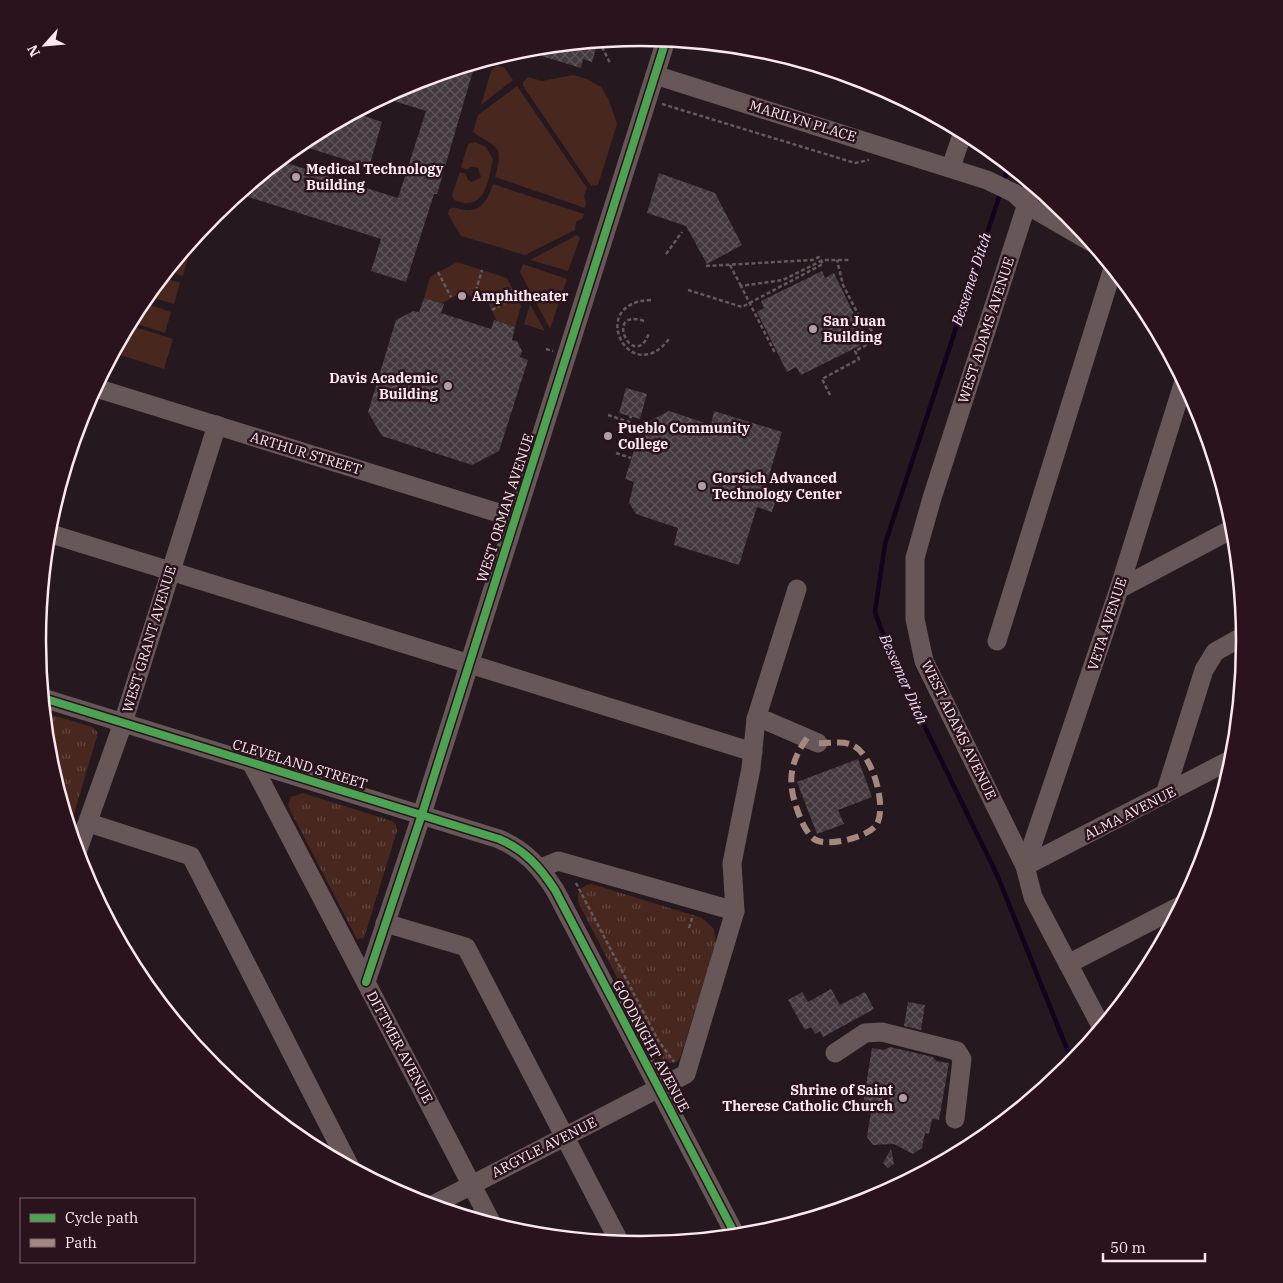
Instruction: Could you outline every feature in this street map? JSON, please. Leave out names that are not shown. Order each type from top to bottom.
[{"type":"street","name":"WEST ORMAN AVENUE","points":[[366,982],[422,814],[664,47]]},
{"type":"street","name":"MARILYN PLACE","points":[[655,75],[951,167],[987,180],[1020,199]]},
{"type":"street","points":[[951,167],[960,140]]},
{"type":"street","name":"WEST ADAMS AVENUE","points":[[1029,190],[1020,199],[915,558],[915,619],[924,661],[1026,866],[1033,897],[1099,1022]]},
{"type":"street","points":[[1020,199],[1070,229]]},
{"type":"street","points":[[997,641],[1111,275]]},
{"type":"street","name":"ARTHUR STREET","points":[[103,390],[515,518]]},
{"type":"street","name":"VETA AVENUE","points":[[1026,866],[1119,589],[1181,391]]},
{"type":"street","name":"WEST GRANT AVENUE","points":[[81,842],[123,723],[217,425]]},
{"type":"street","points":[[1119,589],[1226,532]]},
{"type":"street","points":[[56,536],[469,665],[752,760]]},
{"type":"street","points":[[658,1088],[686,1074],[735,911],[732,863],[752,760],[756,719],[797,589]]},
{"type":"street","points":[[1165,794],[1204,670],[1215,652],[1237,640]]},
{"type":"street","name":"CLEVELAND STREET","points":[[50,700],[252,764],[422,814],[515,845],[541,868]]},
{"type":"street","points":[[756,719],[767,721],[818,743]]},
{"type":"street","name":"ALMA AVENUE","points":[[1026,866],[1224,763]]},
{"type":"street","name":"DITTMER AVENUE","points":[[252,764],[488,1216]]},
{"type":"street","points":[[89,823],[190,856],[345,1158]]},
{"type":"street","points":[[541,868],[558,861],[735,911]]},
{"type":"street","name":"GOODNIGHT AVENUE","points":[[541,868],[556,890],[733,1230]]},
{"type":"street","points":[[1068,964],[1172,910]]},
{"type":"street","points":[[385,923],[466,947],[616,1236]]},
{"type":"street","points":[[835,1053],[865,1033],[882,1032],[957,1051],[962,1059],[956,1119]]},
{"type":"street","name":"ARGYLE AVENUE","points":[[440,1201],[658,1088]]},
{"type":"path","points":[[603,48],[610,63]]},
{"type":"path","points":[[662,104],[855,163],[872,159]]},
{"type":"path","points":[[666,254],[682,232]]},
{"type":"path","points":[[688,290],[742,307],[823,264],[819,257],[812,260],[706,266]]},
{"type":"path","points":[[830,395],[822,379],[859,359],[855,351],[876,340],[878,336],[870,331],[863,317],[858,314],[840,276],[837,260]]},
{"type":"path","points":[[740,286],[783,280],[821,261],[849,260]]},
{"type":"path","points":[[730,265],[775,353]]},
{"type":"path","points":[[474,297],[482,270]]},
{"type":"path","points":[[438,272],[451,297]]},
{"type":"path","points":[[492,310],[517,296]]},
{"type":"path","points":[[651,300],[639,300],[624,309],[617,324],[620,340],[626,349],[644,355],[662,349],[669,339]]},
{"type":"path","points":[[644,321],[633,319],[626,323],[622,330],[624,338],[631,344],[640,345],[647,339],[649,333]]},
{"type":"path","points":[[620,340],[624,338]]},
{"type":"path","points":[[608,415],[629,422],[631,416]]},
{"type":"path","points":[[616,453],[631,458]]},
{"type":"path","points":[[566,863],[658,1040],[686,1074]]},
{"type":"green space","points":[[497,65],[505,68],[513,80],[481,105],[491,71]]},
{"type":"green space","points":[[573,75],[587,79],[601,87],[609,100],[617,124],[598,185],[591,186],[523,86],[523,82],[528,77],[542,81]]},
{"type":"green space","points":[[517,86],[587,188],[584,196],[585,208],[495,177],[499,158],[498,152],[492,144],[473,132],[478,115]]},
{"type":"green space","points":[[475,142],[486,147],[493,159],[487,186],[483,193],[479,199],[464,203],[454,200],[452,195],[460,172],[466,174],[468,180],[472,182],[481,177],[478,168],[471,167],[467,170],[461,167],[468,144]]},
{"type":"green space","points":[[493,184],[584,214],[583,218],[576,222],[575,230],[525,255],[461,236],[448,214],[449,209],[476,209],[484,203]]},
{"type":"green space","points":[[577,235],[580,238],[568,271],[530,260]]},
{"type":"green space","points":[[189,255],[183,276],[174,273]]},
{"type":"green space","points":[[457,262],[507,278],[521,306],[515,327],[497,321],[487,301],[461,293],[442,303],[424,298],[430,277]]},
{"type":"green space","points":[[523,264],[567,279],[550,329],[520,272]]},
{"type":"green space","points":[[169,279],[180,283],[174,304],[156,299]]},
{"type":"green space","points":[[530,304],[545,331],[524,324]]},
{"type":"green space","points":[[151,305],[171,312],[165,333],[138,324]]},
{"type":"green space","points":[[137,327],[173,339],[164,369],[120,355]]},
{"type":"green space","points":[[51,715],[93,727],[98,733],[73,817],[58,758]]},
{"type":"green space","points":[[303,793],[392,821],[396,825],[397,831],[364,938],[357,939],[290,810],[288,805],[291,797]]},
{"type":"green space","points":[[592,884],[702,918],[714,929],[716,944],[680,1058],[677,1062],[665,1063],[659,1059],[578,902],[580,889]]},
{"type":"building","points":[[596,49],[592,62],[583,59],[581,68],[540,55]]},
{"type":"building","name":"Medical Technology Building","points":[[473,71],[437,194],[434,194],[406,282],[371,271],[381,239],[247,196],[287,163],[398,198],[426,111],[394,101],[450,78]]},
{"type":"building","points":[[363,116],[382,122],[369,167],[309,148]]},
{"type":"building","points":[[659,173],[715,193],[742,245],[707,264],[686,226],[647,213]]},
{"type":"building","name":"San Juan Building","points":[[822,271],[825,278],[834,273],[864,335],[858,339],[861,345],[801,375],[796,367],[787,372],[757,312],[764,308],[761,301]]},
{"type":"building","name":"Davis Academic Building","points":[[424,298],[444,304],[441,313],[491,329],[494,320],[515,327],[512,340],[517,341],[522,351],[520,357],[528,360],[499,451],[472,465],[382,436],[368,412],[396,320],[413,311],[419,312]]},
{"type":"building","points":[[626,388],[647,394],[640,419],[619,413]]},
{"type":"building","name":"Gorsich Advanced Technology Center","points":[[669,411],[711,425],[714,411],[782,432],[765,489],[778,493],[772,512],[757,507],[739,565],[674,545],[678,528],[636,514],[629,503],[634,482],[625,479],[642,425]]},
{"type":"building","points":[[858,759],[872,797],[838,810],[844,824],[817,834],[797,782]]},
{"type":"building","points":[[831,989],[840,1005],[865,992],[874,1009],[823,1037],[820,1031],[815,1034],[811,1027],[805,1030],[788,1000],[802,992],[808,1002]]},
{"type":"building","points":[[908,1002],[925,1005],[921,1030],[904,1026]]},
{"type":"building","name":"Shrine of Saint Therese Catholic Church","points":[[890,1047],[933,1057],[936,1061],[949,1063],[939,1120],[932,1119],[929,1134],[925,1133],[922,1148],[913,1154],[894,1144],[873,1145],[867,1137],[871,1112],[865,1111],[867,1105],[863,1104],[872,1048],[884,1050]]},
{"type":"building","points":[[891,1149],[894,1164],[888,1168],[883,1163]]},
{"type":"waterway","name":"Bessemer Ditch","points":[[1003,183],[1007,171]]},
{"type":"waterway","name":"Bessemer Ditch","points":[[1001,191],[885,544],[875,612],[892,659],[998,877],[1069,1055]]},
{"type":"marked path","points":[[807,738],[797,755],[791,781],[800,817],[811,836],[820,841],[837,842],[857,837],[873,829],[880,815],[879,793],[876,780],[866,758],[852,745],[839,742],[818,743]]},
{"type":"cycle path","points":[[366,982],[422,814],[664,47]]},
{"type":"cycle path","points":[[50,700],[499,839],[517,848],[538,867],[555,890],[733,1230]]},
{"type":"place","name":"Medical Technology Building","points":[[296,177]]},
{"type":"place","name":"Amphitheater","points":[[462,296]]},
{"type":"place","name":"San Juan Building","points":[[813,329]]},
{"type":"place","name":"Davis Academic Building","points":[[448,386]]},
{"type":"place","name":"Pueblo Community College","points":[[608,436]]},
{"type":"place","name":"Gorsich Advanced Technology Center","points":[[702,486]]},
{"type":"place","name":"Shrine of Saint Therese Catholic Church","points":[[903,1098]]}]
